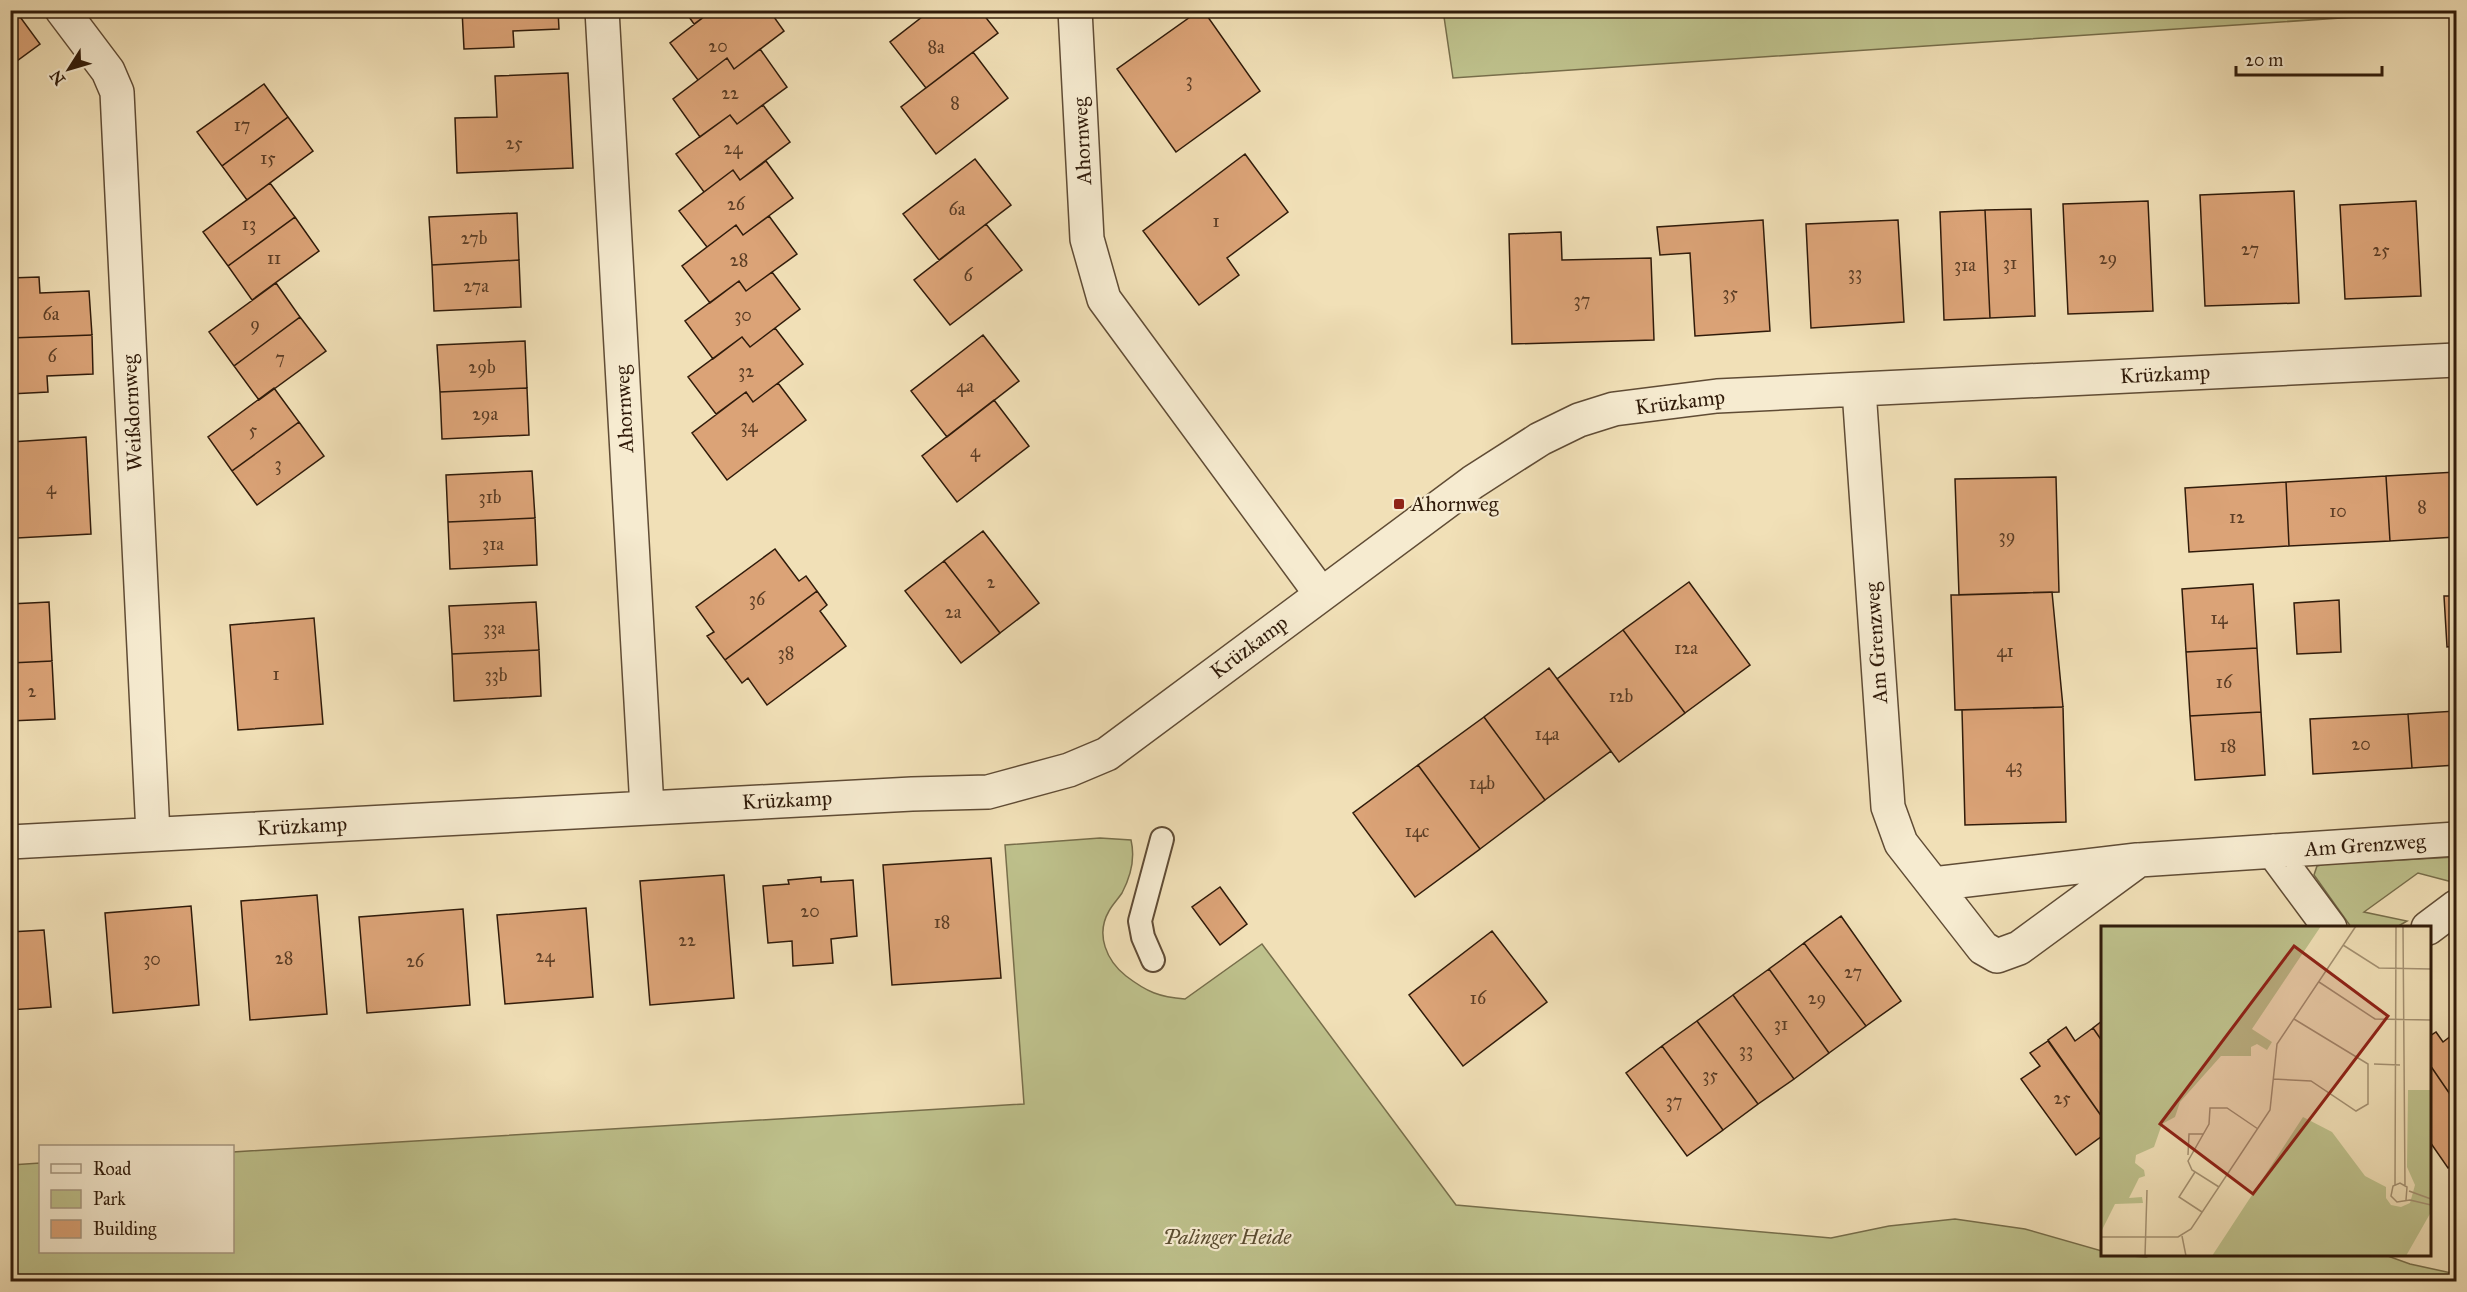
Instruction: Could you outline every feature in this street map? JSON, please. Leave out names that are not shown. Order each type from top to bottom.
[{"type":"street","name":"Weißdornweg","points":[[62,10],[108,71],[117,92],[153,834]]},
{"type":"street","name":"Ahornweg","points":[[602,10],[646,808]]},
{"type":"street","name":"Ahornweg","points":[[1075,10],[1087,239],[1104,299],[1321,594]]},
{"type":"street","name":"Krüzkamp","points":[[10,842],[912,794],[988,792],[1069,770],[1107,754],[1473,482],[1540,439],[1579,420],[1614,410],[1717,396],[2457,360]]},
{"type":"street","name":"Am Grenzweg","points":[[1859,390],[1888,807],[1901,843],[1983,948],[1997,956],[2019,948],[2139,860]]},
{"type":"street","name":"Am Grenzweg","points":[[1933,884],[2139,860],[2457,839]]},
{"type":"street","name":"Am Grenzweg","points":[[2273,851],[2329,926]]},
{"type":"street","points":[[2429,926],[2457,907]]},
{"type":"lane","points":[[1153,960],[1143,937],[1140,921],[1162,839]]},
{"type":"green space","points":[[1443,10],[2443,10],[2443,11],[1453,78]]},
{"type":"green space","name":"Palinger Heide","points":[[1100,838],[1131,840],[1132,860],[1128,880],[1105,920],[1103,938],[1113,963],[1119,970],[1154,993],[1185,999],[1262,944],[1456,1205],[1831,1238],[1889,1226],[1955,1219],[2025,1229],[2101,1251],[2101,1256],[2388,1256],[2410,1264],[2456,1274],[2456,1281],[11,1281],[11,1165],[39,1163],[39,1253],[234,1253],[234,1152],[1024,1104],[1005,845]]},
{"type":"green space","points":[[2456,857],[2456,883],[2418,873],[2364,912],[2407,921],[2399,926],[2350,926],[2314,875],[2317,866]]},
{"type":"building","points":[[10,10],[15,10],[40,44],[10,66]]},
{"type":"building","points":[[462,10],[558,10],[559,29],[513,31],[514,47],[464,49]]},
{"type":"building","points":[[684,10],[713,10],[694,24]]},
{"type":"building","points":[[713,10],[730,10],[731,12],[734,10],[769,10],[784,31],[734,69],[727,58],[698,80],[670,43]]},
{"type":"building","points":[[931,10],[980,10],[998,33],[926,88],[890,42]]},
{"type":"building","points":[[1203,10],[1260,91],[1176,152],[1117,69]]},
{"type":"building","points":[[760,49],[787,87],[737,124],[730,115],[700,137],[673,99],[727,58],[734,69]]},
{"type":"building","points":[[973,52],[1008,98],[936,154],[901,107]]},
{"type":"building","points":[[568,73],[573,168],[457,173],[455,118],[497,117],[495,76]]},
{"type":"building","points":[[264,84],[288,117],[222,166],[197,132]]},
{"type":"building","points":[[763,105],[790,142],[740,180],[733,170],[704,192],[676,154],[730,115],[737,124]]},
{"type":"building","points":[[288,117],[313,151],[247,200],[222,166]]},
{"type":"building","points":[[1245,154],[1288,212],[1227,258],[1239,275],[1199,305],[1143,231]]},
{"type":"building","points":[[975,159],[1011,205],[939,260],[903,214]]},
{"type":"building","points":[[766,161],[793,198],[743,235],[736,225],[707,247],[679,211],[733,170],[740,180]]},
{"type":"building","points":[[270,183],[295,217],[228,266],[203,232]]},
{"type":"building","points":[[2294,191],[2299,303],[2205,306],[2200,195]]},
{"type":"building","points":[[2148,201],[2153,311],[2068,314],[2063,204]]},
{"type":"building","points":[[2416,201],[2421,296],[2345,299],[2340,205]]},
{"type":"building","points":[[2031,209],[2035,316],[1990,318],[1985,210]]},
{"type":"building","points":[[1985,210],[1990,318],[1944,320],[1940,212]]},
{"type":"building","points":[[517,213],[519,260],[432,265],[429,217]]},
{"type":"building","points":[[769,216],[797,254],[746,291],[739,281],[710,303],[682,266],[736,225],[743,235]]},
{"type":"building","points":[[295,217],[319,251],[252,300],[228,266]]},
{"type":"building","points":[[1763,220],[1770,331],[1695,336],[1690,253],[1660,255],[1657,227]]},
{"type":"building","points":[[1898,220],[1904,322],[1811,328],[1806,224]]},
{"type":"building","points":[[986,224],[1022,270],[950,325],[914,280]]},
{"type":"building","points":[[1561,232],[1562,260],[1651,258],[1654,340],[1512,344],[1509,234]]},
{"type":"building","points":[[519,260],[521,307],[434,311],[432,265]]},
{"type":"building","points":[[772,272],[800,309],[750,347],[742,337],[713,359],[685,321],[739,281],[746,291]]},
{"type":"building","points":[[39,277],[40,293],[89,291],[92,335],[10,338],[10,278]]},
{"type":"building","points":[[276,283],[300,317],[234,366],[209,332]]},
{"type":"building","points":[[300,317],[326,351],[259,400],[234,366]]},
{"type":"building","points":[[775,328],[803,364],[753,402],[746,392],[716,414],[688,377],[742,337],[750,347]]},
{"type":"building","points":[[92,335],[93,374],[47,376],[48,392],[10,394],[10,338]]},
{"type":"building","points":[[983,335],[1019,381],[947,437],[911,391]]},
{"type":"building","points":[[525,341],[527,388],[440,392],[437,345]]},
{"type":"building","points":[[778,383],[806,420],[727,480],[692,433],[746,392],[753,402]]},
{"type":"building","points":[[274,388],[299,422],[232,471],[208,437]]},
{"type":"building","points":[[527,388],[529,435],[442,439],[440,392]]},
{"type":"building","points":[[994,400],[1029,446],[957,502],[922,456]]},
{"type":"building","points":[[299,422],[324,456],[257,505],[232,471]]},
{"type":"building","points":[[86,437],[91,534],[17,538],[11,442]]},
{"type":"building","points":[[532,471],[535,518],[448,522],[446,475]]},
{"type":"building","points":[[2456,472],[2456,537],[2390,541],[2386,476]]},
{"type":"building","points":[[2386,476],[2390,541],[2289,546],[2286,482]]},
{"type":"building","points":[[2056,477],[2059,592],[1959,595],[1955,479]]},
{"type":"building","points":[[2286,482],[2289,546],[2189,552],[2185,488]]},
{"type":"building","points":[[535,518],[537,565],[450,569],[448,522]]},
{"type":"building","points":[[983,531],[1039,603],[1000,633],[944,561]]},
{"type":"building","points":[[775,549],[799,581],[806,576],[817,591],[725,660],[707,636],[714,632],[696,607]]},
{"type":"building","points":[[944,561],[1000,633],[961,663],[905,591]]},
{"type":"building","points":[[1689,582],[1750,665],[1685,713],[1623,630]]},
{"type":"building","points":[[2253,584],[2257,648],[2186,652],[2182,589]]},
{"type":"building","points":[[817,591],[827,605],[820,611],[846,646],[767,705],[748,678],[742,683],[725,660]]},
{"type":"building","points":[[2052,592],[2063,707],[1955,710],[1951,595]]},
{"type":"building","points":[[2444,596],[2456,596],[2456,646],[2447,647]]},
{"type":"building","points":[[2339,600],[2341,652],[2297,654],[2294,603]]},
{"type":"building","points":[[49,602],[52,661],[10,663],[10,604]]},
{"type":"building","points":[[536,602],[539,650],[452,654],[449,606]]},
{"type":"building","points":[[314,618],[323,724],[238,730],[230,625]]},
{"type":"building","points":[[1623,630],[1685,713],[1619,762],[1557,679]]},
{"type":"building","points":[[2257,648],[2261,712],[2190,716],[2186,652]]},
{"type":"building","points":[[539,650],[541,696],[454,701],[452,654]]},
{"type":"building","points":[[52,661],[55,719],[10,721],[10,663]]},
{"type":"building","points":[[1549,668],[1611,751],[1545,800],[1484,717]]},
{"type":"building","points":[[2063,707],[2066,822],[1965,825],[1962,710]]},
{"type":"building","points":[[2456,711],[2456,765],[2412,768],[2408,714]]},
{"type":"building","points":[[2261,712],[2265,775],[2195,780],[2190,716]]},
{"type":"building","points":[[2408,714],[2412,768],[2313,774],[2310,719]]},
{"type":"building","points":[[1484,717],[1545,800],[1480,849],[1418,765]]},
{"type":"building","points":[[1418,765],[1480,849],[1415,897],[1353,813]]},
{"type":"building","points":[[991,858],[1001,978],[892,985],[883,865]]},
{"type":"building","points":[[724,875],[734,998],[650,1005],[640,881]]},
{"type":"building","points":[[821,877],[821,882],[853,880],[857,936],[831,939],[833,963],[793,966],[792,941],[768,943],[763,886],[789,884],[788,880]]},
{"type":"building","points":[[1220,887],[1247,924],[1220,945],[1192,907]]},
{"type":"building","points":[[317,895],[327,1014],[250,1020],[241,901]]},
{"type":"building","points":[[191,906],[199,1005],[113,1013],[105,913]]},
{"type":"building","points":[[586,908],[593,997],[505,1004],[497,915]]},
{"type":"building","points":[[463,909],[470,1005],[367,1013],[359,917]]},
{"type":"building","points":[[1841,916],[1901,1001],[1866,1026],[1804,943]]},
{"type":"building","points":[[44,930],[51,1007],[10,1010],[10,932]]},
{"type":"building","points":[[1492,931],[1547,1002],[1463,1066],[1409,995]]},
{"type":"building","points":[[1804,943],[1866,1026],[1829,1053],[1769,969]]},
{"type":"building","points":[[1769,969],[1829,1053],[1794,1079],[1733,995]]},
{"type":"building","points":[[1733,995],[1794,1079],[1758,1104],[1697,1021]]},
{"type":"building","points":[[1697,1021],[1758,1104],[1723,1130],[1662,1046]]},
{"type":"building","points":[[2101,1022],[2101,1040],[2093,1028]]},
{"type":"building","points":[[2066,1027],[2075,1041],[2093,1028],[2101,1040],[2101,1116],[2048,1040]]},
{"type":"building","points":[[2436,1032],[2443,1042],[2456,1032],[2456,1103],[2431,1066],[2431,1035]]},
{"type":"building","points":[[2048,1041],[2101,1116],[2101,1137],[2076,1155],[2021,1079],[2040,1066],[2030,1053]]},
{"type":"building","points":[[1662,1046],[1723,1130],[1687,1156],[1626,1073]]},
{"type":"building","points":[[2431,1066],[2456,1103],[2456,1162],[2448,1168],[2431,1143]]},
{"type":"place","name":"Ahornweg","points":[[1399,504]]}]
